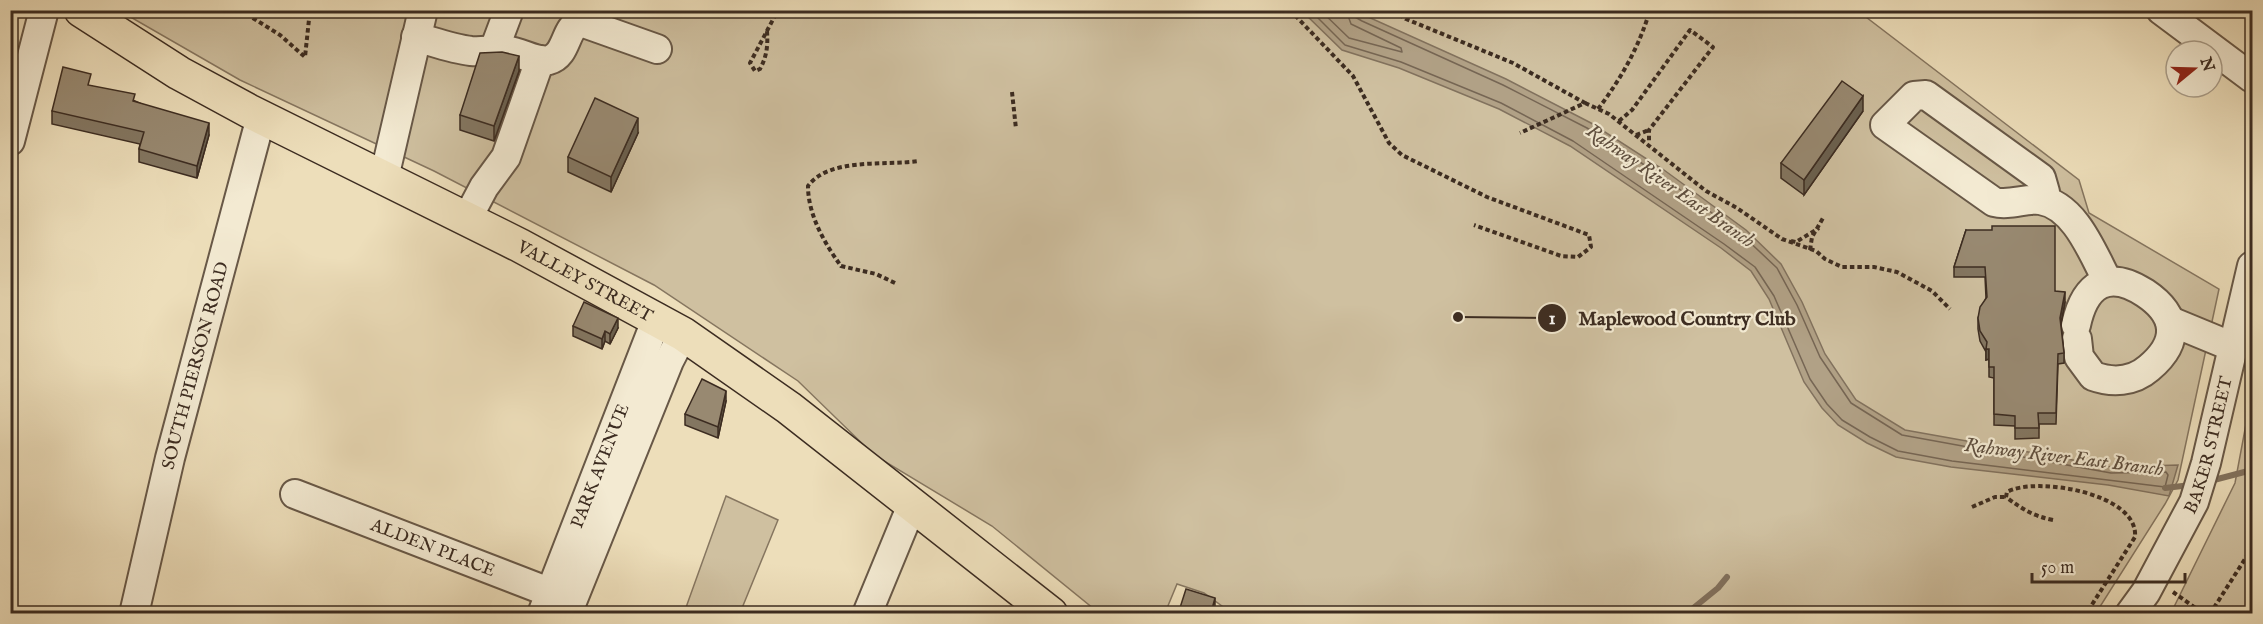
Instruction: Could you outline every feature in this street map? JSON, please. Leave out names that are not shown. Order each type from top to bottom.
[{"type":"main road","name":"VALLEY STREET","points":[[81,10],[179,73],[261,117],[467,219],[670,326],[789,408],[1051,614]]},
{"type":"street","points":[[10,141],[44,10]]},
{"type":"street","points":[[494,50],[509,10]]},
{"type":"street","points":[[2161,10],[2253,78]]},
{"type":"street","points":[[384,178],[419,24],[471,51],[509,51],[540,60],[550,60],[559,54],[571,28],[581,22],[657,49]]},
{"type":"street","points":[[467,219],[484,187],[506,157],[540,60]]},
{"type":"street","points":[[2041,200],[2046,192],[2041,178],[1926,95],[1914,96],[1885,125],[1994,202],[2007,204],[2041,200],[2067,214],[2078,227],[2108,280]]},
{"type":"street","name":"SOUTH PIERSON ROAD","points":[[134,614],[170,458],[261,117]]},
{"type":"street","name":"BAKER STREET","points":[[2130,614],[2146,592],[2193,502],[2206,463],[2253,266]]},
{"type":"street","points":[[2108,280],[2121,280],[2134,286],[2166,311],[2170,321],[2171,333],[2166,350],[2147,371],[2130,379],[2103,380],[2093,376],[2079,357],[2076,332],[2085,299],[2097,286],[2108,280]]},
{"type":"street","points":[[2170,321],[2233,347]]},
{"type":"street","name":"PARK AVENUE","points":[[558,605],[669,361],[670,326]]},
{"type":"street","name":"ALDEN PLACE","points":[[295,494],[558,605]]},
{"type":"street","points":[[867,614],[912,505]]},
{"type":"path","points":[[240,10],[280,35],[305,57],[310,10]]},
{"type":"path","points":[[767,31],[768,48],[760,69],[755,71],[750,63],[778,10]]},
{"type":"path","points":[[1290,10],[1353,76],[1389,143],[1402,155],[1487,197],[1589,235],[1591,247],[1578,257],[1561,256],[1474,225]]},
{"type":"path","points":[[1393,10],[1406,19],[1513,63],[1619,121],[1706,190],[1782,239],[1810,250],[1842,267],[1874,267],[1897,272],[1932,291],[1950,309]]},
{"type":"path","points":[[1598,109],[1633,56],[1642,38],[1650,10]]},
{"type":"path","points":[[1619,121],[1632,110],[1690,30],[1713,47],[1649,130],[1636,135]]},
{"type":"path","points":[[1012,92],[1016,129]]},
{"type":"path","points":[[1520,132],[1576,105],[1585,103]]},
{"type":"path","points":[[1649,130],[1649,144]]},
{"type":"path","points":[[895,283],[876,274],[841,266],[824,239],[813,213],[808,186],[825,171],[839,167],[919,161]]},
{"type":"path","points":[[1810,250],[1812,237],[1823,218]]},
{"type":"path","points":[[1782,239],[1796,242],[1819,228]]},
{"type":"path","points":[[2006,497],[2007,492],[2013,488],[2030,486],[2077,492],[2099,496],[2117,504],[2128,514],[2133,522],[2136,537],[2086,614]]},
{"type":"path","points":[[1972,507],[1995,497],[2006,497],[2035,517],[2053,520]]},
{"type":"path","points":[[2210,614],[2253,548]]},
{"type":"path","points":[[2173,592],[2204,614]]},
{"type":"shaded area","points":[[120,11],[1858,11],[2079,180],[2089,213],[2219,289],[2178,480],[2096,613],[1233,614],[1204,593],[1177,584],[1165,613],[1099,613],[992,526],[874,455],[798,381],[654,285],[434,171],[240,80]]},
{"type":"shaded area","points":[[2252,392],[2252,613],[2171,613],[2235,483]]},
{"type":"shaded area","points":[[726,496],[778,520],[740,613],[684,613]]},
{"type":"water","points":[[1302,11],[1355,11],[1506,79],[1591,123],[1664,170],[1746,230],[1781,264],[1802,302],[1825,354],[1856,400],[1905,430],[2112,467],[2178,465],[2169,496],[2108,485],[1951,467],[1896,457],[1867,443],[1838,425],[1822,408],[1804,382],[1769,299],[1751,271],[1721,248],[1570,146],[1499,109],[1399,68],[1342,50]]},
{"type":"building","points":[[502,52],[519,56],[494,126],[460,115],[480,53]]},
{"type":"building","points":[[63,67],[91,74],[88,85],[135,94],[133,101],[209,123],[197,166],[139,149],[144,132],[52,111]]},
{"type":"building","points":[[1842,81],[1863,96],[1804,180],[1781,163]]},
{"type":"building","points":[[595,98],[638,118],[611,177],[568,157]]},
{"type":"building","points":[[1992,226],[2055,226],[2055,291],[2065,292],[2060,318],[2064,353],[2058,354],[2056,413],[2038,413],[2039,428],[2015,428],[2015,416],[1994,414],[1994,367],[1989,367],[1989,349],[1986,349],[1987,342],[1980,331],[1978,318],[1980,307],[1987,297],[1985,267],[1954,267],[1966,230],[1992,230]]},
{"type":"building","points":[[584,302],[618,318],[610,334],[605,331],[602,339],[573,326]]},
{"type":"building","points":[[702,379],[726,391],[718,427],[685,414]]},
{"type":"building","points":[[1186,589],[1215,598],[1212,609],[1220,614],[1178,614]]},
{"type":"waterway","name":"Rahway River East Branch","points":[[2210,481],[2252,470]]},
{"type":"waterway","name":"Rahway River East Branch","points":[[2165,488],[2191,485]]},
{"type":"waterway","points":[[1686,614],[1718,588],[1727,577]]},
{"type":"place","name":"Maplewood Country Club","points":[[1458,317]]}]
